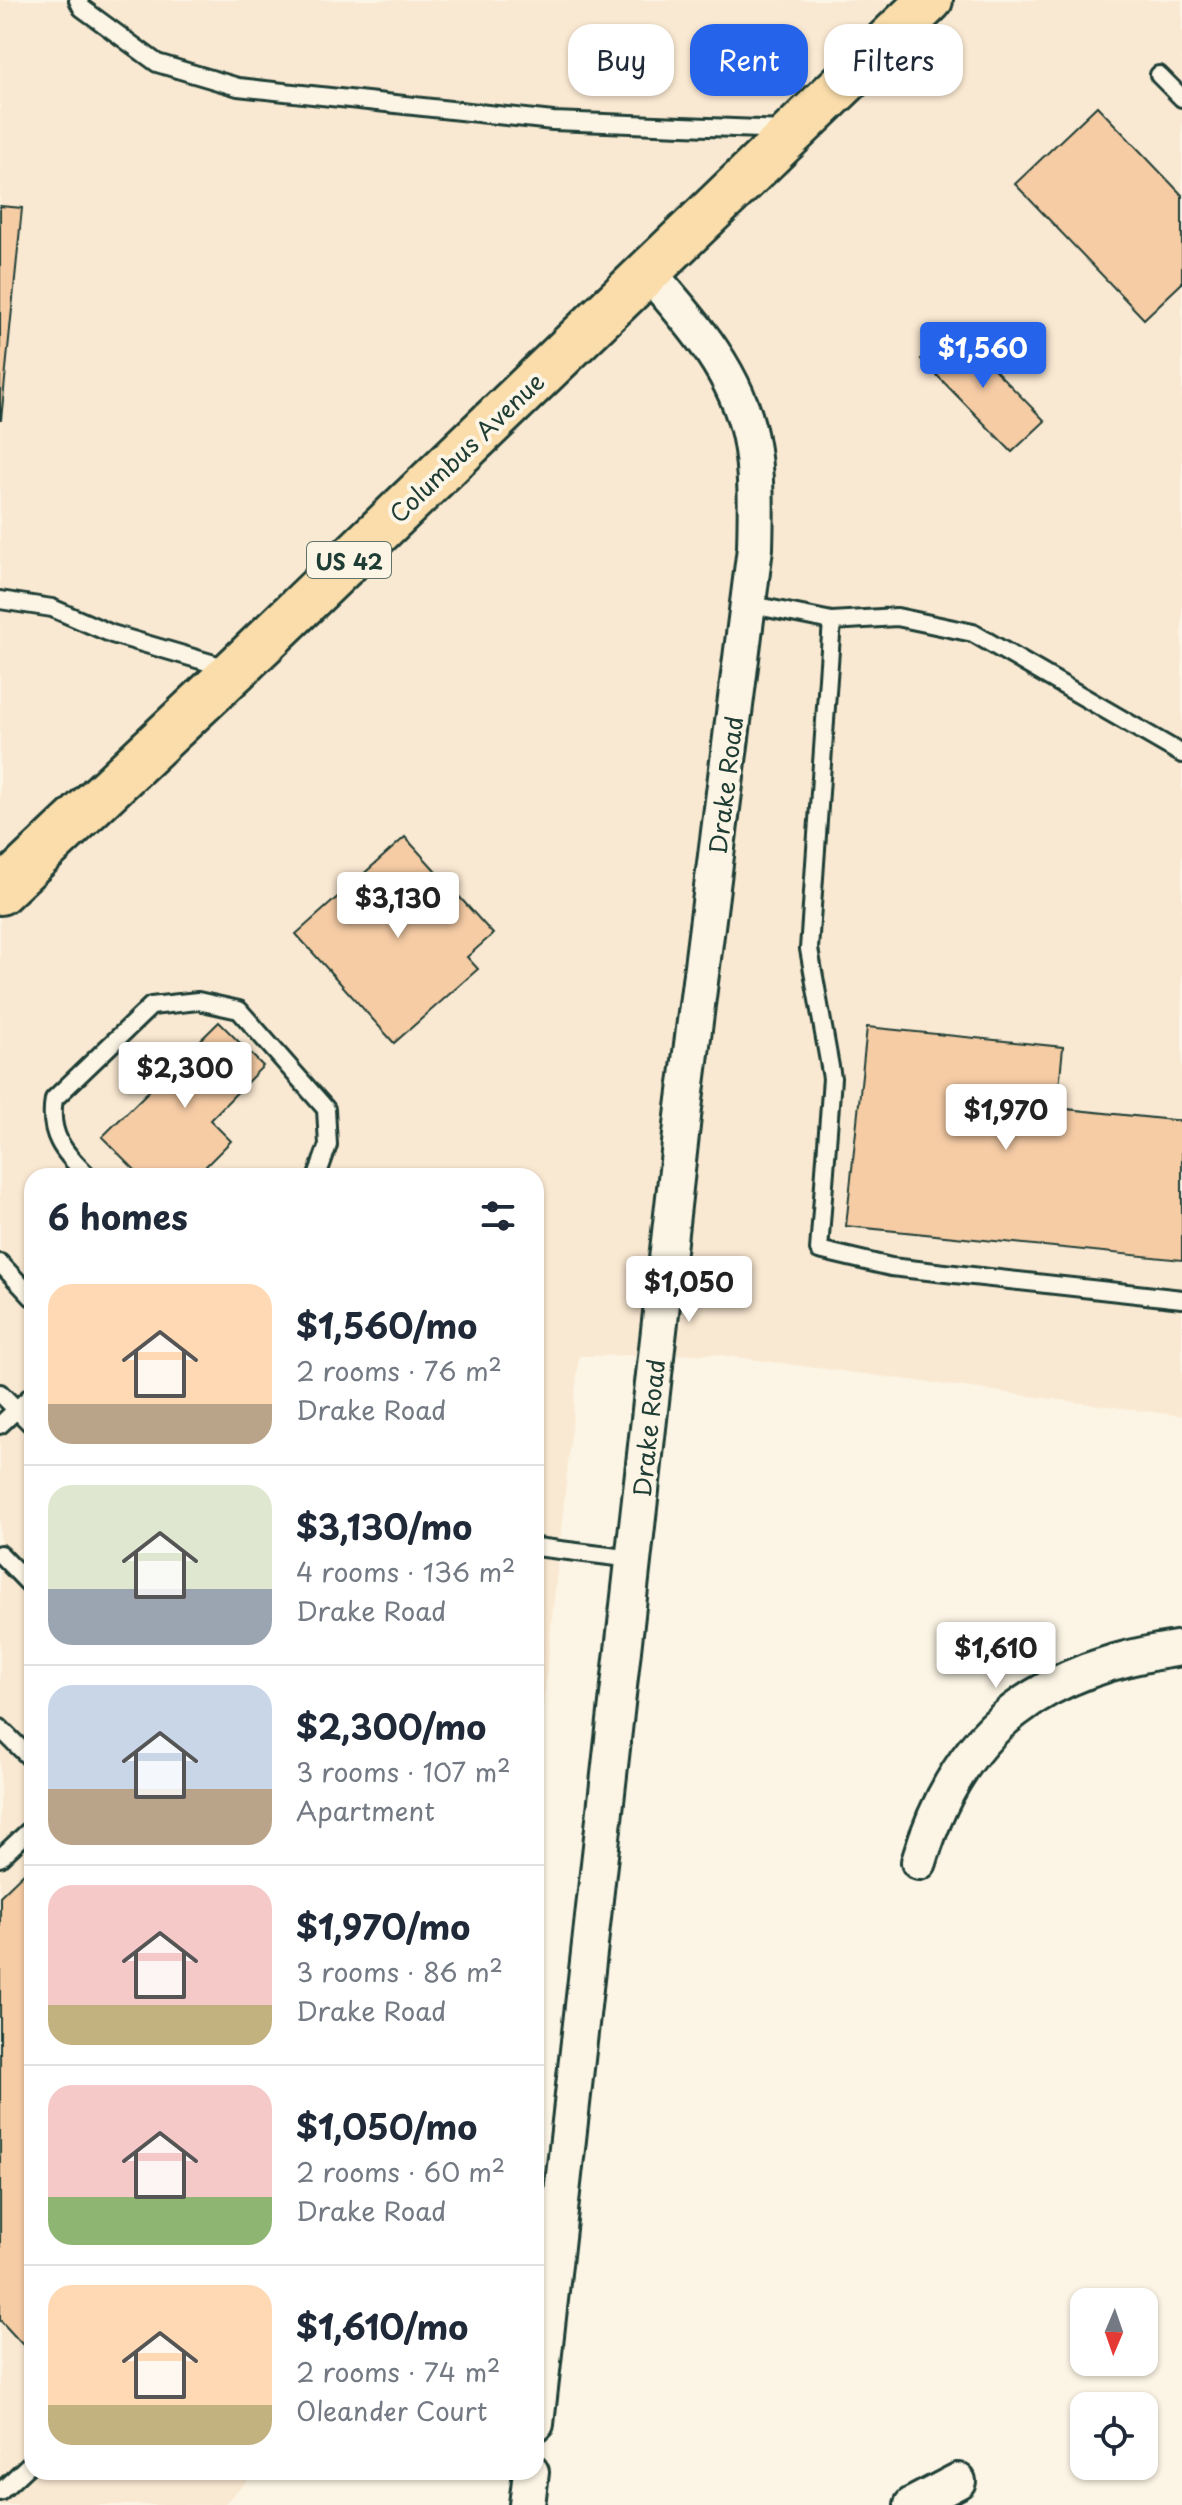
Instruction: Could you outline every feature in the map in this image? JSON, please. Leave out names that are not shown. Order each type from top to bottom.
[{"type":"main road","name":"Columbus Avenue","points":[[0,892],[235,670],[930,0]]},
{"type":"street","name":"Drake Road","points":[[544,2353],[684,1108],[755,548],[756,492],[750,438],[743,412],[700,331],[648,272]]},
{"type":"street","points":[[919,1862],[952,1779],[987,1734],[1032,1698],[1082,1671],[1137,1654],[1182,1648]]},
{"type":"street","points":[[527,2505],[530,2480]]},
{"type":"street","points":[[912,2505],[958,2481]]},
{"type":"lane","points":[[78,0],[82,8],[157,63],[238,87],[553,121],[795,130]]},
{"type":"lane","points":[[1159,75],[1182,98]]},
{"type":"lane","points":[[0,600],[52,608],[112,634],[235,670]]},
{"type":"lane","points":[[747,604],[832,621],[897,617],[973,633],[1182,754]]},
{"type":"lane","points":[[832,621],[809,949],[832,1078],[819,1250],[891,1267],[1182,1299]]},
{"type":"lane","points":[[80,1168],[55,1135],[51,1117],[54,1099],[151,1006],[198,1001],[239,1010],[326,1109],[328,1145],[320,1168]]},
{"type":"lane","points":[[0,1263],[24,1288]]},
{"type":"lane","points":[[0,1393],[24,1416]]},
{"type":"lane","points":[[0,1425],[24,1402]]},
{"type":"lane","points":[[544,1548],[633,1559]]},
{"type":"lane","points":[[0,1554],[24,1579]]},
{"type":"lane","points":[[0,1728],[24,1752]]},
{"type":"lane","points":[[0,1858],[24,1836]]},
{"type":"lane","points":[[0,2492],[24,2470]]},
{"type":"shaded area","points":[[0,0],[1182,0],[1182,1416],[712,1354],[579,1356],[544,1699],[544,1168],[24,1168],[24,2480],[248,2480],[223,2505],[0,2505]]},
{"type":"building","points":[[1097,106],[1182,195],[1182,283],[1144,319],[1015,184]]},
{"type":"building","points":[[0,206],[22,208],[1,420],[0,420]]},
{"type":"building","points":[[954,328],[1045,421],[1012,452],[921,359]]},
{"type":"building","points":[[405,837],[493,934],[467,957],[478,969],[394,1043],[296,934]]},
{"type":"building","points":[[219,1022],[263,1066],[210,1120],[231,1141],[204,1168],[133,1168],[102,1137]]},
{"type":"building","points":[[867,1027],[1063,1047],[1057,1108],[1182,1121],[1182,1260],[846,1226]]},
{"type":"building","points":[[24,1873],[24,2346],[0,2320],[0,1896]]}]
